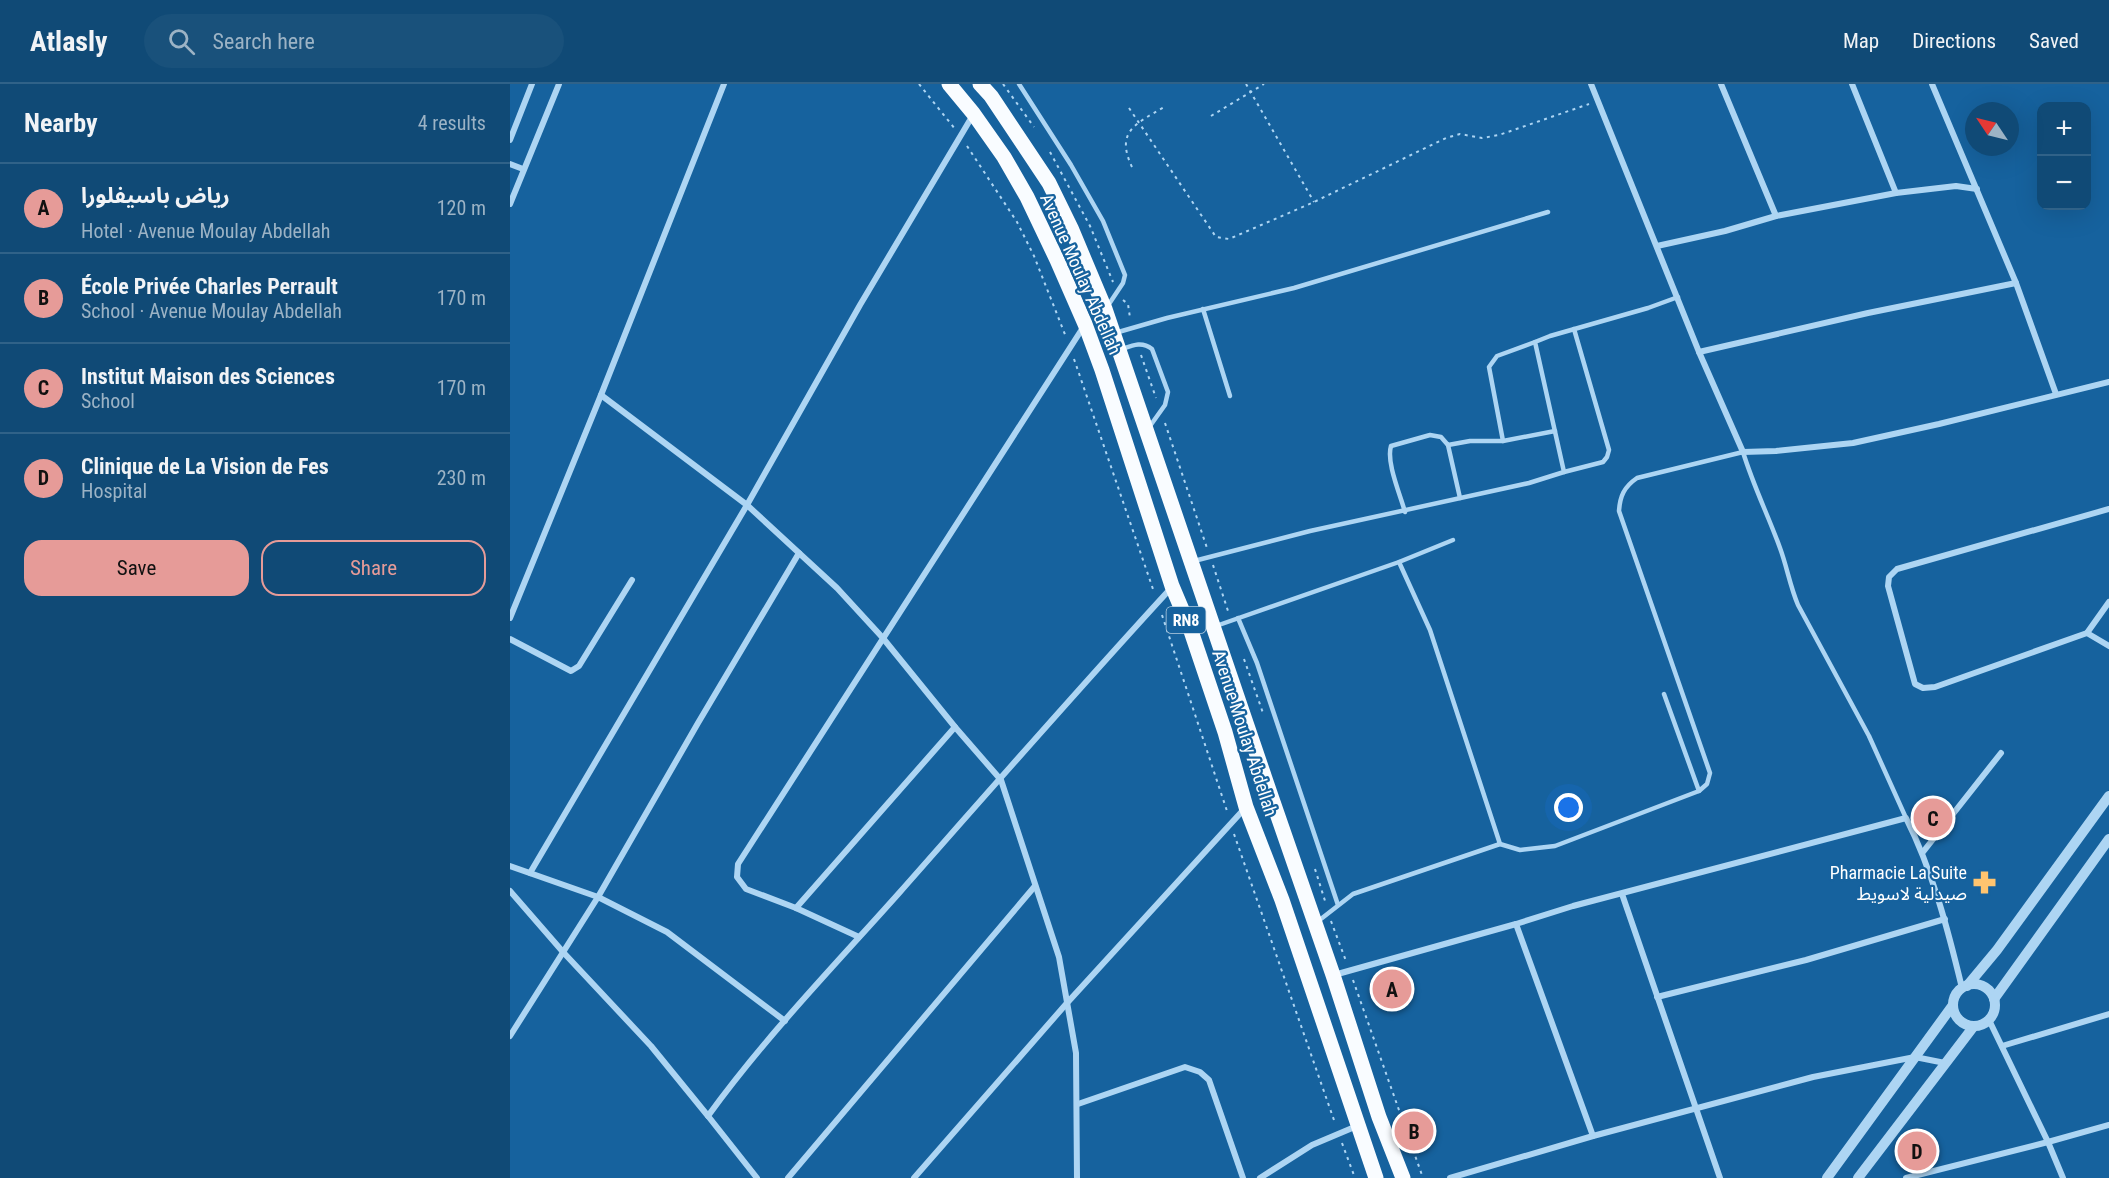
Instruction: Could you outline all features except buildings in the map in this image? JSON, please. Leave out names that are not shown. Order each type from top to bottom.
[{"type":"main road","name":"Avenue Moulay Abdellah","points":[[950,84],[974,113],[1004,157],[1027,197],[1058,260],[1085,324],[1172,586],[1191,631],[1225,732],[1246,807],[1282,900],[1376,1178]]},
{"type":"main road","name":"Avenue Moulay Abdellah","points":[[980,84],[991,96],[1048,183],[1071,228],[1106,309],[1333,975],[1379,1117],[1403,1178]]},
{"type":"street","points":[[510,140],[532,84]]},
{"type":"street","points":[[510,204],[559,84]]},
{"type":"street","points":[[510,618],[724,84]]},
{"type":"street","points":[[1591,84],[1699,352],[1743,452],[1853,443],[2109,382]]},
{"type":"street","points":[[1721,84],[1776,216]]},
{"type":"street","points":[[1852,84],[1896,193]]},
{"type":"street","points":[[1932,84],[2016,283],[2056,394]]},
{"type":"street","points":[[530,873],[974,113]]},
{"type":"street","points":[[510,164],[523,169]]},
{"type":"street","points":[[1657,246],[1725,231],[1776,216],[1896,193],[1956,186],[1977,189]]},
{"type":"street","points":[[1699,352],[1868,313],[2016,283]]},
{"type":"street","points":[[859,937],[796,908],[746,889],[737,877],[738,864],[1085,324]]},
{"type":"street","points":[[601,395],[747,505],[837,588],[882,637],[1001,780],[1059,957],[1076,1053],[1078,1104],[1075,1176]]},
{"type":"street","points":[[2109,510],[1897,569],[1889,577],[1888,586],[1915,684],[1923,688],[1935,687],[2087,633],[2109,602]]},
{"type":"street","points":[[510,1036],[598,897],[799,553]]},
{"type":"street","points":[[510,639],[571,671],[579,666],[632,580]]},
{"type":"street","points":[[708,1116],[746,1066],[785,1021],[1001,780],[1093,672],[1172,586]]},
{"type":"street","points":[[2087,633],[2109,646]]},
{"type":"street","points":[[796,908],[955,727]]},
{"type":"street","points":[[1923,852],[2001,753]]},
{"type":"street","points":[[1827,1178],[1953,1005],[1955,995],[1965,987],[1997,950],[2109,796]]},
{"type":"street","points":[[915,1178],[1067,1003],[1246,807]]},
{"type":"street","points":[[1333,975],[1573,906],[1906,818],[1923,852],[1965,987]]},
{"type":"street","points":[[1858,1178],[1974,1026],[1989,1020],[1994,1010],[1994,999],[2109,839]]},
{"type":"street","points":[[510,866],[598,897],[668,933],[785,1021]]},
{"type":"street","points":[[788,1178],[1035,886]]},
{"type":"street","points":[[510,891],[563,952],[651,1046],[757,1178]]},
{"type":"street","points":[[1622,894],[1720,1178]]},
{"type":"street","points":[[1657,997],[1806,960],[1945,919]]},
{"type":"street","points":[[1516,924],[1593,1136]]},
{"type":"street","points":[[1965,987],[1978,985],[1983,987],[1994,999]]},
{"type":"street","points":[[1953,1005],[1959,1020],[1974,1026]]},
{"type":"street","points":[[2002,1046],[2109,1014]]},
{"type":"street","points":[[1989,1020],[2063,1178]]},
{"type":"street","points":[[1450,1178],[1593,1136],[1813,1077],[1915,1057],[1945,1063]]},
{"type":"street","points":[[1078,1104],[1185,1067],[1200,1072],[1209,1080],[1243,1178]]},
{"type":"street","points":[[1906,1178],[2109,1125]]},
{"type":"street","points":[[1260,1178],[1312,1145],[1358,1126]]},
{"type":"lane","points":[[1019,84],[1103,220],[1125,275],[1123,283],[1106,309]]},
{"type":"lane","points":[[1113,333],[1294,288],[1548,212]]},
{"type":"lane","points":[[1503,441],[1489,367],[1497,356],[1574,329],[1678,297]]},
{"type":"lane","points":[[1203,309],[1230,396]]},
{"type":"lane","points":[[1192,561],[1333,526],[1405,512],[1546,479],[1603,462],[1609,450],[1574,329]]},
{"type":"lane","points":[[1535,342],[1564,472]]},
{"type":"lane","points":[[1119,350],[1137,344],[1147,345],[1152,349],[1168,392],[1165,405],[1146,430]]},
{"type":"lane","points":[[1448,445],[1470,441],[1503,441],[1555,431]]},
{"type":"lane","points":[[1405,512],[1389,453],[1391,446],[1430,435],[1442,437],[1448,445],[1460,498]]},
{"type":"lane","points":[[1315,923],[1353,894],[1500,844],[1520,850],[1555,846],[1699,791],[1707,784],[1710,773],[1619,511],[1620,499],[1626,485],[1637,478],[1743,452],[1781,551],[1790,587],[1798,605],[1869,736],[1906,818]]},
{"type":"lane","points":[[1214,626],[1399,562],[1453,540]]},
{"type":"lane","points":[[1399,562],[1430,630],[1500,844]]},
{"type":"lane","points":[[1238,618],[1257,663],[1338,906]]},
{"type":"lane","points":[[1664,694],[1699,791]]},
{"type":"path","points":[[919,84],[960,136],[1017,222],[1034,256],[1070,347],[1231,823],[1355,1178]]},
{"type":"path","points":[[1246,84],[1314,202]]},
{"type":"path","points":[[1211,116],[1264,84]]},
{"type":"path","points":[[1129,108],[1216,237],[1229,239],[1243,235],[1314,202],[1446,138],[1460,134],[1482,138],[1499,135],[1577,107],[1599,102]]},
{"type":"path","points":[[1132,167],[1125,153],[1126,138],[1139,123],[1164,107]]},
{"type":"place","name":"Institut Maison des Sciences","points":[[1933,818]]},
{"type":"place","name":"Pharmacie La Suite صيدلية لاسويط","points":[[1985,882]]},
{"type":"place","name":"رياض باسيفلورا","points":[[1392,989]]},
{"type":"place","name":"École Privée Charles Perrault","points":[[1414,1131]]},
{"type":"place","name":"Clinique de La Vision de Fes","points":[[1917,1151]]}]
